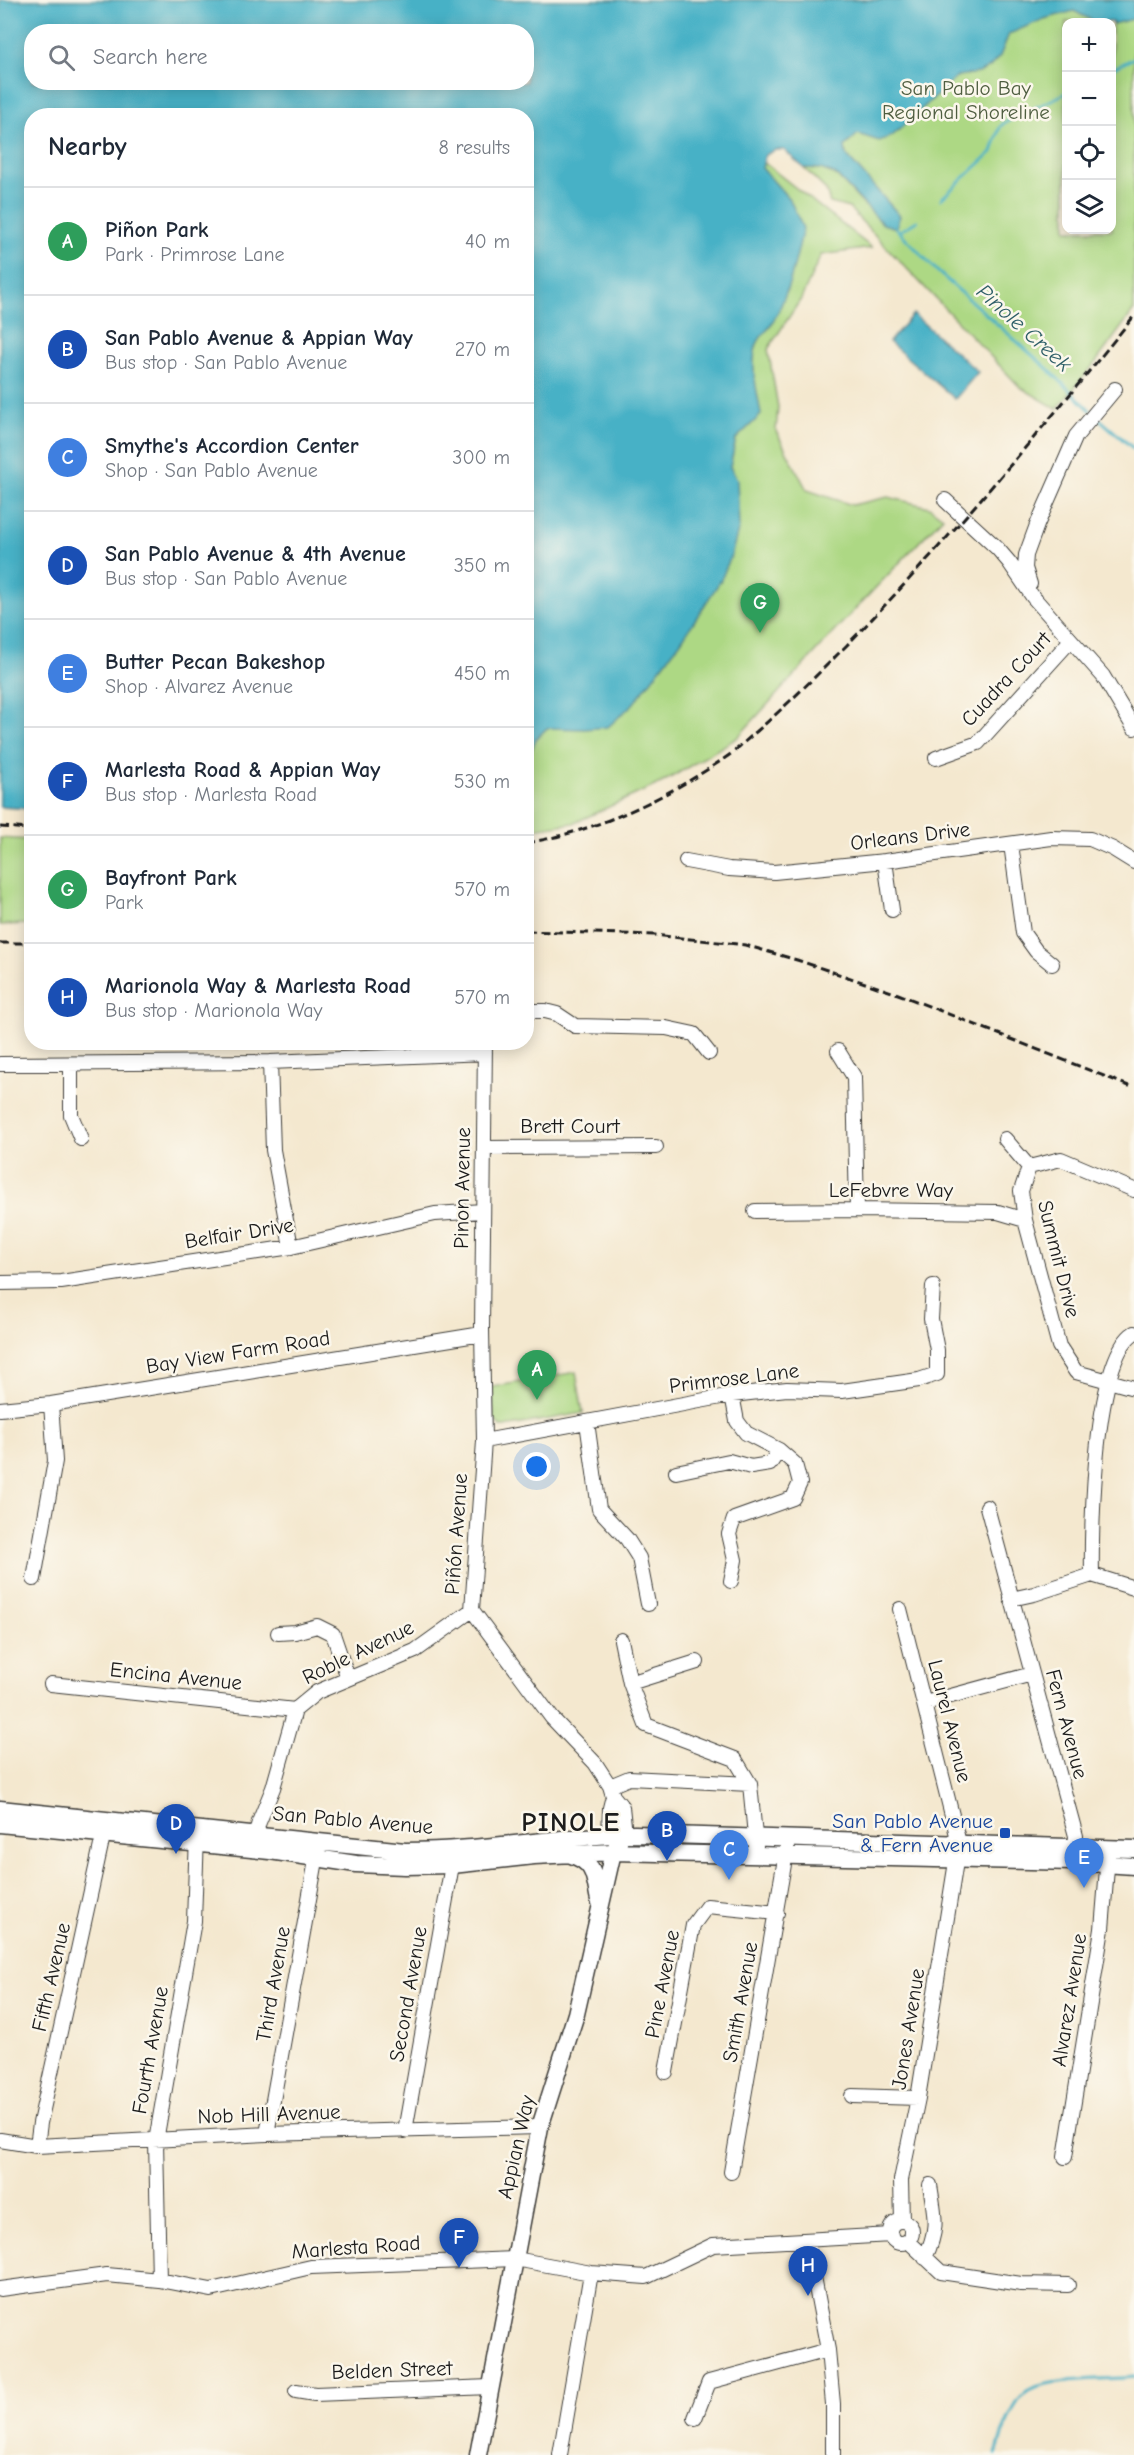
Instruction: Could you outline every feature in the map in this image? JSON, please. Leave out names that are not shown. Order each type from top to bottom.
[{"type":"main road","name":"San Pablo Avenue","points":[[0,1809],[105,1827]]},
{"type":"main road","name":"San Pablo Avenue","points":[[0,1824],[105,1827],[318,1850],[454,1851],[542,1839],[617,1834],[756,1837],[787,1847]]},
{"type":"main road","name":"Appian Way","points":[[478,2455],[540,2127],[576,2014],[617,1834]]},
{"type":"main road","name":"San Pablo Avenue","points":[[318,1850],[356,1864],[452,1865],[564,1854],[613,1852],[756,1855],[787,1847],[1074,1854],[1108,1856],[1134,1866]]},
{"type":"main road","name":"San Pablo Avenue","points":[[1108,1856],[1134,1849]]},
{"type":"main road","points":[[564,1854],[588,1863],[600,1906]]},
{"type":"street","points":[[1033,597],[1025,568],[1026,555],[1037,525],[1076,436],[1115,389]]},
{"type":"street","points":[[945,500],[997,548],[1033,597],[1103,676],[1134,728]]},
{"type":"street","name":"Cuadra Court","points":[[936,758],[978,743],[1071,640]]},
{"type":"street","name":"Orleans Drive","points":[[686,861],[729,869],[774,872],[885,861],[1051,838],[1090,839],[1134,862]]},
{"type":"street","points":[[1011,844],[1023,933],[1036,951],[1052,964]]},
{"type":"street","points":[[885,861],[892,910]]},
{"type":"street","points":[[534,1011],[557,1014],[575,1026],[666,1028],[694,1034],[709,1053]]},
{"type":"street","points":[[0,1064],[270,1062],[454,1050]]},
{"type":"street","name":"Pinon Avenue","points":[[482,1334],[485,1050]]},
{"type":"street","points":[[838,1052],[854,1077],[856,1210]]},
{"type":"street","points":[[270,1062],[273,1150],[291,1247]]},
{"type":"street","points":[[71,1065],[71,1115],[81,1139]]},
{"type":"street","points":[[1005,1139],[1029,1167],[1061,1159],[1134,1190]]},
{"type":"street","name":"Brett Court","points":[[484,1148],[656,1147]]},
{"type":"street","name":"Summit Drive","points":[[1029,1167],[1022,1191],[1025,1220],[1059,1346],[1076,1372],[1134,1388]]},
{"type":"street","name":"Belfair Drive","points":[[0,1283],[61,1282],[291,1247],[435,1214],[483,1211]]},
{"type":"street","name":"LeFebvre Way","points":[[755,1211],[998,1212],[1025,1220]]},
{"type":"street","name":"Primrose Lane","points":[[484,1441],[732,1395],[787,1389],[842,1391],[919,1380],[937,1374],[937,1350],[931,1319],[933,1286]]},
{"type":"street","points":[[1092,1575],[1093,1488],[1107,1382],[1125,1339],[1134,1333]]},
{"type":"street","name":"Bay View Farm Road","points":[[0,1409],[51,1404],[482,1334]]},
{"type":"street","name":"Piñón Avenue","points":[[482,1334],[484,1441],[472,1610],[552,1718],[595,1762],[622,1806],[626,1825],[617,1834]]},
{"type":"street","points":[[731,1581],[735,1560],[729,1534],[734,1519],[793,1498],[800,1483],[795,1464],[779,1450],[746,1432],[737,1421],[732,1395]]},
{"type":"street","points":[[34,1579],[55,1461],[51,1404]]},
{"type":"street","points":[[587,1422],[599,1509],[627,1539],[639,1558],[648,1604]]},
{"type":"street","points":[[675,1472],[729,1461],[751,1467],[770,1464],[779,1450]]},
{"type":"street","name":"Fern Avenue","points":[[987,1507],[1076,1836],[1074,1854]]},
{"type":"street","points":[[1011,1599],[1092,1575],[1134,1588]]},
{"type":"street","name":"Laurel Avenue","points":[[900,1609],[925,1703],[958,1851]]},
{"type":"street","name":"Roble Avenue","points":[[254,1842],[273,1788],[295,1710],[316,1692],[415,1651],[472,1610]]},
{"type":"street","points":[[278,1633],[295,1632],[317,1626],[333,1634],[348,1678]]},
{"type":"street","points":[[621,1640],[630,1683],[646,1725],[735,1759],[750,1784],[756,1855]]},
{"type":"street","points":[[630,1683],[697,1662]]},
{"type":"street","points":[[925,1703],[1032,1674]]},
{"type":"street","name":"Encina Avenue","points":[[51,1684],[295,1710]]},
{"type":"street","points":[[611,1791],[629,1778],[750,1784]]},
{"type":"street","name":"Fifth Avenue","points":[[37,2146],[40,2123],[105,1827]]},
{"type":"street","name":"Fourth Avenue","points":[[159,2280],[156,2141],[192,1937],[197,1836]]},
{"type":"street","name":"Smith Avenue","points":[[731,2172],[787,1847]]},
{"type":"street","name":"Third Avenue","points":[[267,2134],[318,1850]]},
{"type":"street","name":"Jones Avenue","points":[[902,2221],[901,2180],[918,2098],[958,1851]]},
{"type":"street","name":"Alvarez Avenue","points":[[1065,2157],[1102,1929],[1108,1856]]},
{"type":"street","name":"Second Avenue","points":[[405,2131],[452,1865]]},
{"type":"street","name":"Pine Avenue","points":[[666,2072],[693,1925],[707,1906],[777,1913]]},
{"type":"street","points":[[852,2096],[918,2098]]},
{"type":"street","name":"Nob Hill Avenue","points":[[0,2140],[37,2146],[267,2134],[540,2127]]},
{"type":"street","points":[[925,2259],[934,2238],[936,2222],[930,2185]]},
{"type":"street","points":[[902,2221],[911,2229],[912,2235],[908,2241],[897,2243],[891,2235],[892,2226],[902,2221]]},
{"type":"street","name":"Marlesta Road","points":[[0,2289],[107,2275],[159,2280],[211,2290],[312,2267],[515,2259],[591,2273],[646,2277],[713,2245],[891,2235]]},
{"type":"street","points":[[807,2240],[828,2350],[834,2404],[833,2455]]},
{"type":"street","points":[[908,2241],[941,2272],[1021,2284],[1068,2285]]},
{"type":"street","points":[[560,2455],[591,2273]]},
{"type":"street","points":[[695,2418],[709,2382],[828,2350]]},
{"type":"street","name":"Belden Street","points":[[296,2391],[315,2394],[490,2387]]},
{"type":"green space","name":"San Pablo Bay Regional Shoreline","points":[[733,0],[1134,0],[1134,310],[1096,362],[1057,409],[1020,387],[849,208],[830,203],[826,190],[804,168],[821,169],[836,175],[865,206],[899,216],[846,155],[845,146],[857,134]]},
{"type":"green space","points":[[534,160],[763,162],[872,248],[821,255],[801,299],[768,349],[778,407],[776,431],[807,490],[852,505],[888,497],[929,507],[943,517],[737,738],[663,782],[574,823],[534,829]]},
{"type":"green space","points":[[0,838],[24,840],[24,924],[0,925]]},
{"type":"green space","points":[[576,1372],[583,1413],[505,1427],[500,1427],[494,1419],[492,1387]]},
{"type":"water","points":[[0,0],[1134,0],[1134,19],[1116,23],[1116,18],[1087,18],[1074,11],[1044,19],[1009,34],[1000,56],[990,67],[978,73],[958,76],[892,136],[879,141],[858,134],[845,146],[846,155],[900,216],[896,228],[883,224],[836,175],[821,169],[804,168],[784,150],[775,150],[765,155],[762,168],[790,200],[803,228],[782,303],[771,325],[757,343],[754,355],[754,372],[761,415],[736,439],[730,467],[737,479],[739,527],[731,556],[721,580],[680,643],[633,704],[608,727],[547,728],[534,744],[534,108],[24,108],[24,809],[0,807]]},
{"type":"water","points":[[913,314],[978,372],[955,399],[889,342]]},
{"type":"waterway","points":[[1116,67],[1134,58]]},
{"type":"waterway","points":[[941,199],[992,152],[1000,127],[1004,123],[1062,95]]},
{"type":"waterway","points":[[900,231],[917,221]]},
{"type":"waterway","name":"Pinole Creek","points":[[896,228],[938,272],[1048,369],[1090,410]]},
{"type":"waterway","name":"Pinole Creek","points":[[1097,417],[1134,449]]},
{"type":"waterway","points":[[996,2455],[1013,2409],[1031,2389],[1040,2385],[1066,2381],[1134,2377]]},
{"type":"railway","points":[[534,842],[579,830],[630,811],[702,773],[737,749],[823,669],[920,567],[1029,443],[1134,316]]},
{"type":"railway","points":[[0,827],[24,828]]},
{"type":"railway","points":[[534,931],[655,935],[745,945],[898,994],[1134,1088]]},
{"type":"railway","points":[[0,943],[24,943]]},
{"type":"place","name":"Bayfront Park","points":[[760,633]]},
{"type":"place","name":"Piñon Park","points":[[537,1400]]},
{"type":"place","name":"San Pablo Avenue & Fern Avenue","points":[[1005,1833]]},
{"type":"place","name":"San Pablo Avenue & 4th Avenue","points":[[176,1854]]},
{"type":"place","name":"San Pablo Avenue & Appian Way","points":[[667,1861]]},
{"type":"place","name":"Smythe's Accordion Center","points":[[729,1880]]},
{"type":"place","name":"Butter Pecan Bakeshop","points":[[1084,1888]]},
{"type":"place","name":"Marlesta Road & Appian Way","points":[[459,2268]]},
{"type":"place","name":"Marionola Way & Marlesta Road","points":[[808,2296]]},
{"type":"district","name":"PINOLE","points":[[571,1822]]}]
